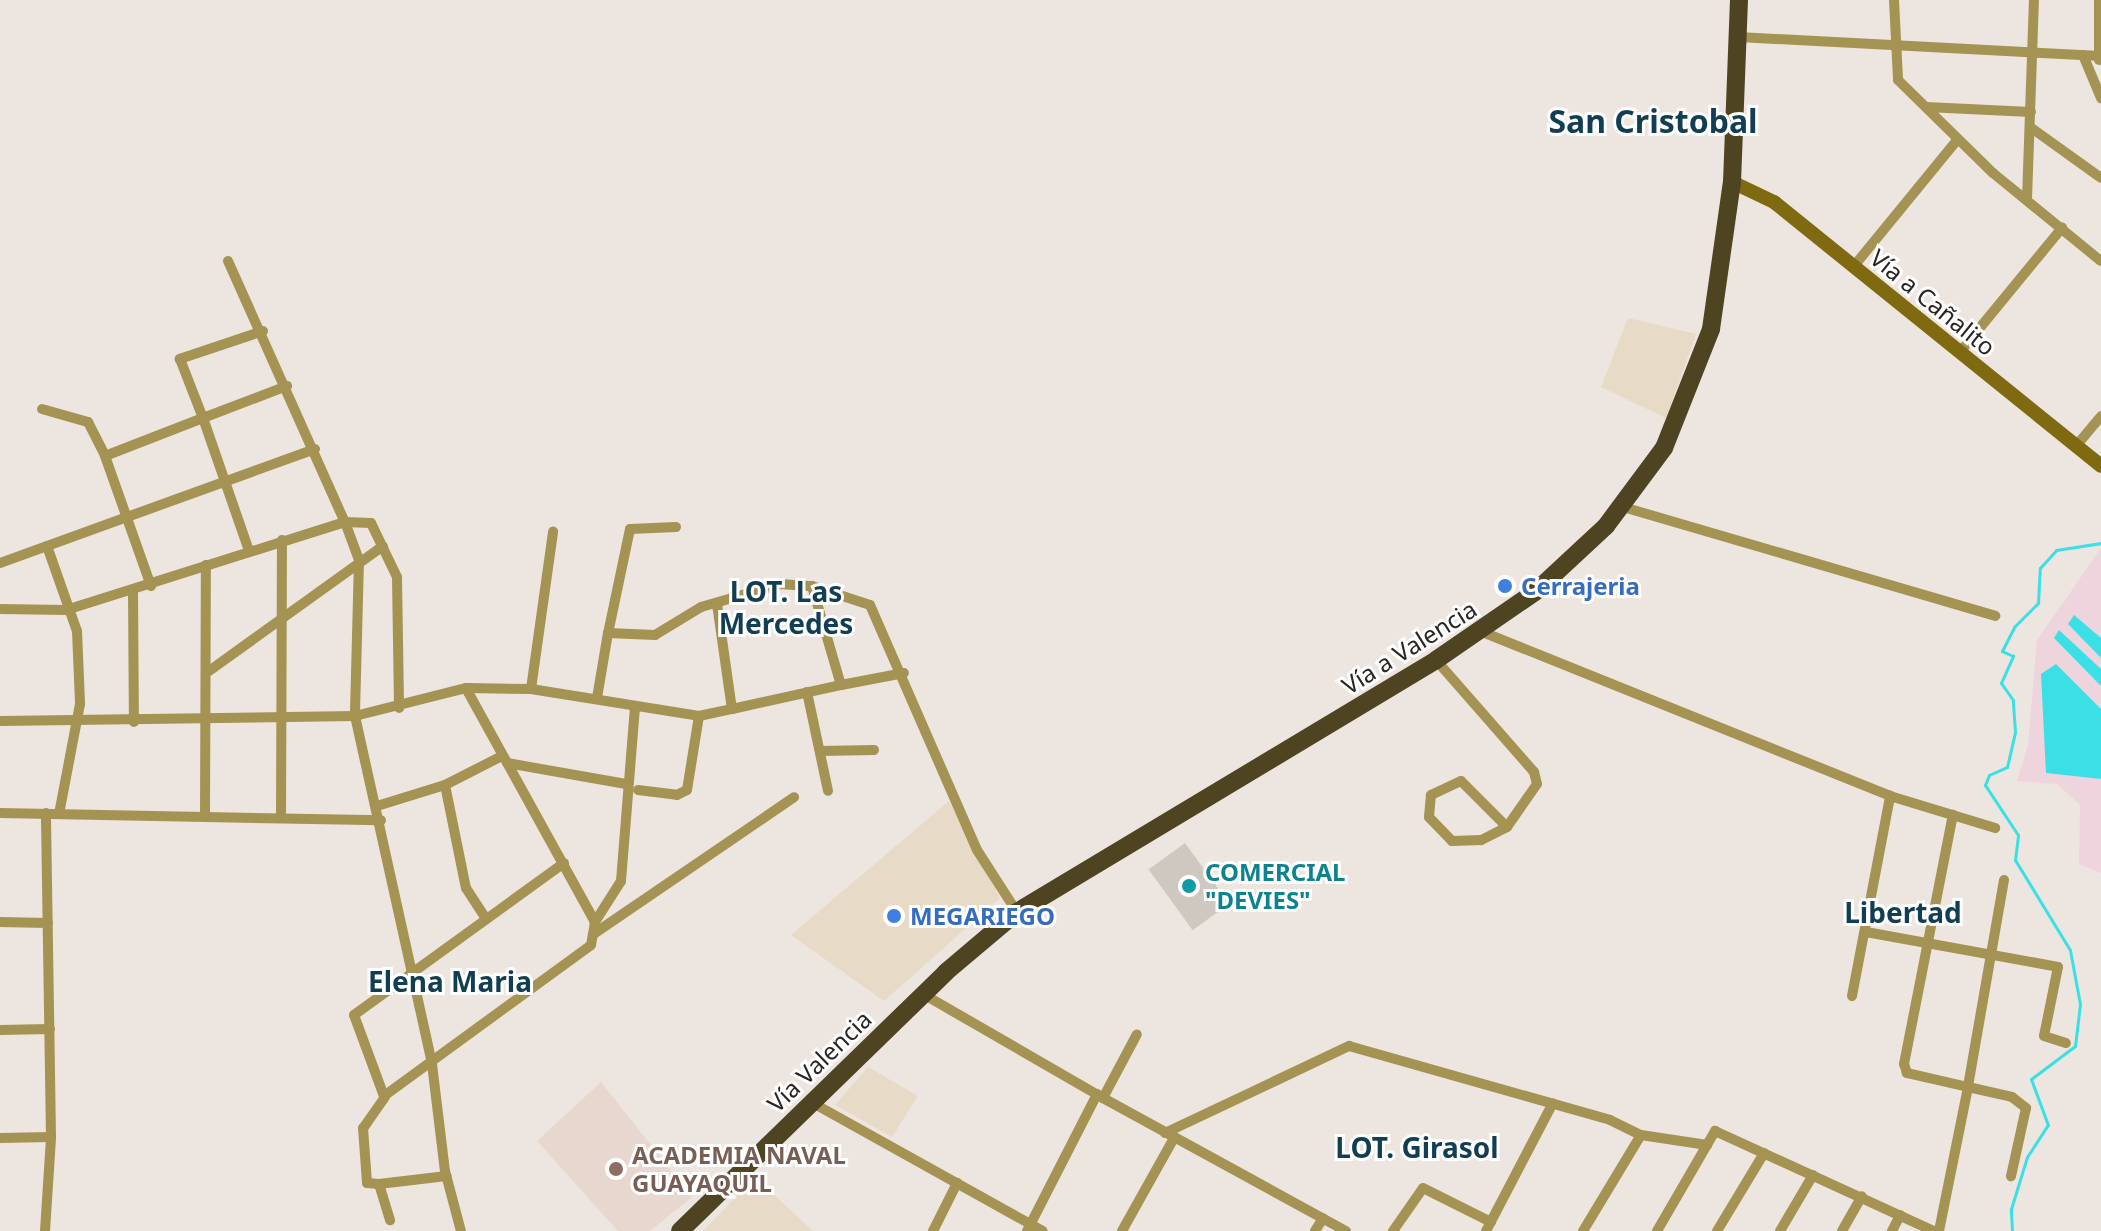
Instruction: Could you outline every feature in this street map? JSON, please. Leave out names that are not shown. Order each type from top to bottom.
[{"type":"highway","name":"Vía a Valencia","points":[[923,994],[1017,912],[1480,631],[1554,577],[1623,507],[1678,422],[1711,329],[1732,182],[1739,0]]},
{"type":"highway","name":"Vía Valencia","points":[[680,1231],[923,994]]},
{"type":"main road","name":"Vía a Cañalito","points":[[1732,182],[1758,191],[2101,466]]},
{"type":"street","points":[[1894,0],[1893,44],[1898,80],[1957,140],[2101,261]]},
{"type":"street","points":[[2027,199],[2034,0]]},
{"type":"street","points":[[2099,6],[2095,57],[2101,98]]},
{"type":"street","points":[[1738,37],[2032,51],[2095,57]]},
{"type":"street","points":[[1926,107],[2031,112]]},
{"type":"street","points":[[2030,127],[2101,178]]},
{"type":"street","points":[[1854,266],[1957,140]]},
{"type":"street","points":[[1960,352],[2062,228]]},
{"type":"street","points":[[228,261],[315,449],[359,560],[355,716],[381,820],[432,1064],[447,1176],[461,1231]]},
{"type":"street","points":[[249,551],[180,359],[263,331]]},
{"type":"street","points":[[105,456],[287,386]]},
{"type":"street","points":[[42,409],[88,422],[105,456],[151,586]]},
{"type":"street","points":[[2076,446],[2101,416]]},
{"type":"street","points":[[0,563],[126,520],[315,449]]},
{"type":"street","points":[[1623,507],[1995,616]]},
{"type":"street","points":[[0,609],[66,610],[151,586],[206,565],[345,522],[371,523],[399,584],[399,708]]},
{"type":"street","points":[[597,698],[627,534],[642,524],[676,527]]},
{"type":"street","points":[[531,689],[553,532]]},
{"type":"street","points":[[281,818],[282,540]]},
{"type":"street","points":[[47,546],[66,610],[77,631],[75,722],[59,814]]},
{"type":"street","points":[[209,671],[282,620],[359,560],[383,546]]},
{"type":"street","points":[[205,816],[209,671],[206,565]]},
{"type":"street","points":[[608,633],[655,635],[717,604],[771,586],[812,586],[876,609],[977,850],[1017,912]]},
{"type":"street","points":[[812,586],[841,685]]},
{"type":"street","points":[[133,591],[134,722]]},
{"type":"street","points":[[717,604],[732,709]]},
{"type":"street","points":[[1480,631],[1890,796],[1995,828]]},
{"type":"street","points":[[1436,660],[1534,772],[1535,788],[1507,827],[1472,843],[1452,841],[1429,817],[1427,803],[1446,785],[1468,783],[1507,827]]},
{"type":"street","points":[[0,721],[134,722],[355,716],[399,708],[466,688],[531,689],[699,716],[904,673]]},
{"type":"street","points":[[466,688],[564,863],[595,928]]},
{"type":"street","points":[[807,692],[828,791]]},
{"type":"street","points":[[617,918],[626,784],[635,707]]},
{"type":"street","points":[[638,790],[677,795],[687,790],[699,716]]},
{"type":"street","points":[[820,751],[874,750]]},
{"type":"street","points":[[377,806],[445,785],[504,760],[626,784]]},
{"type":"street","points":[[445,785],[466,888],[486,919]]},
{"type":"street","points":[[1852,996],[1890,796]]},
{"type":"street","points":[[595,928],[617,918],[794,797]]},
{"type":"street","points":[[0,813],[381,820]]},
{"type":"street","points":[[45,1231],[51,1137],[46,813]]},
{"type":"street","points":[[1953,815],[1904,1067],[2012,1097],[2026,1108],[2011,1176]]},
{"type":"street","points":[[385,1097],[353,1017],[564,863]]},
{"type":"street","points":[[1657,1231],[1715,1131],[1936,1231],[1994,953],[2004,880]]},
{"type":"street","points":[[447,1176],[367,1183],[363,1128],[385,1097],[591,945],[595,928],[621,881]]},
{"type":"street","points":[[0,922],[48,923]]},
{"type":"street","points":[[1866,932],[2058,967],[2044,1036],[2066,1043]]},
{"type":"street","points":[[923,994],[1169,1136],[1346,1231]]},
{"type":"street","points":[[0,1030],[50,1029]]},
{"type":"street","points":[[1029,1228],[1137,1034]]},
{"type":"street","points":[[1122,1231],[1169,1136],[1349,1046],[1553,1103],[1641,1135],[1707,1145]]},
{"type":"street","points":[[811,1102],[957,1183],[1029,1228],[1043,1231]]},
{"type":"street","points":[[1393,1231],[1423,1188],[1489,1227],[1553,1103]]},
{"type":"street","points":[[1583,1231],[1641,1135]]},
{"type":"street","points":[[0,1138],[51,1137]]},
{"type":"street","points":[[1717,1231],[1764,1153]]},
{"type":"street","points":[[1780,1231],[1813,1175]]},
{"type":"street","points":[[933,1231],[957,1183]]},
{"type":"street","points":[[379,1184],[390,1220]]},
{"type":"street","points":[[1842,1231],[1862,1196]]},
{"type":"street","points":[[1892,1231],[1900,1215]]},
{"type":"street","points":[[1315,1231],[1323,1218]]},
{"type":"shaded area","points":[[1628,318],[1696,334],[1666,418],[1601,387]]},
{"type":"shaded area","points":[[2101,548],[2101,873],[2079,864],[2080,805],[2057,784],[2017,781],[2028,745],[2037,640]]},
{"type":"shaded area","name":"MEGARIEGO","points":[[949,801],[1000,898],[884,1001],[791,935]]},
{"type":"shaded area","points":[[868,1067],[918,1096],[892,1137],[835,1105]]},
{"type":"shaded area","name":"ACADEMIA NAVAL GUAYAQUIL","points":[[601,1082],[692,1197],[650,1231],[618,1231],[537,1141]]},
{"type":"shaded area","points":[[755,1177],[813,1231],[703,1231]]},
{"type":"water","points":[[2074,615],[2101,638],[2101,658],[2068,624]]},
{"type":"water","points":[[2059,630],[2101,669],[2101,686],[2054,638]]},
{"type":"water","points":[[2056,664],[2101,709],[2101,779],[2046,773],[2041,674]]},
{"type":"building","name":"COMERCIAL \"DEVIES\"","points":[[1185,843],[1229,904],[1193,930],[1149,869]]},
{"type":"waterway","points":[[2012,1231],[2011,1209],[2027,1157],[2048,1125],[2031,1079],[2075,1046],[2080,1004],[2070,950],[2015,860],[2018,835],[1985,785],[1989,775],[2007,767],[2015,732],[2013,700],[2001,683],[2013,656],[2002,651],[2015,626],[2038,603],[2040,568],[2056,550],[2101,543]]},
{"type":"place","name":"Cerrajeria","points":[[1505,586]]},
{"type":"place","name":"COMERCIAL \"DEVIES\"","points":[[1189,886]]},
{"type":"place","name":"MEGARIEGO","points":[[894,916]]},
{"type":"place","name":"ACADEMIA NAVAL GUAYAQUIL","points":[[616,1169]]},
{"type":"district","name":"San Cristobal","points":[[1653,121]]},
{"type":"district","name":"LOT. Las Mercedes","points":[[786,607]]},
{"type":"district","name":"Libertad","points":[[1903,912]]},
{"type":"district","name":"Elena Maria","points":[[450,981]]},
{"type":"district","name":"LOT. Girasol","points":[[1417,1147]]}]
